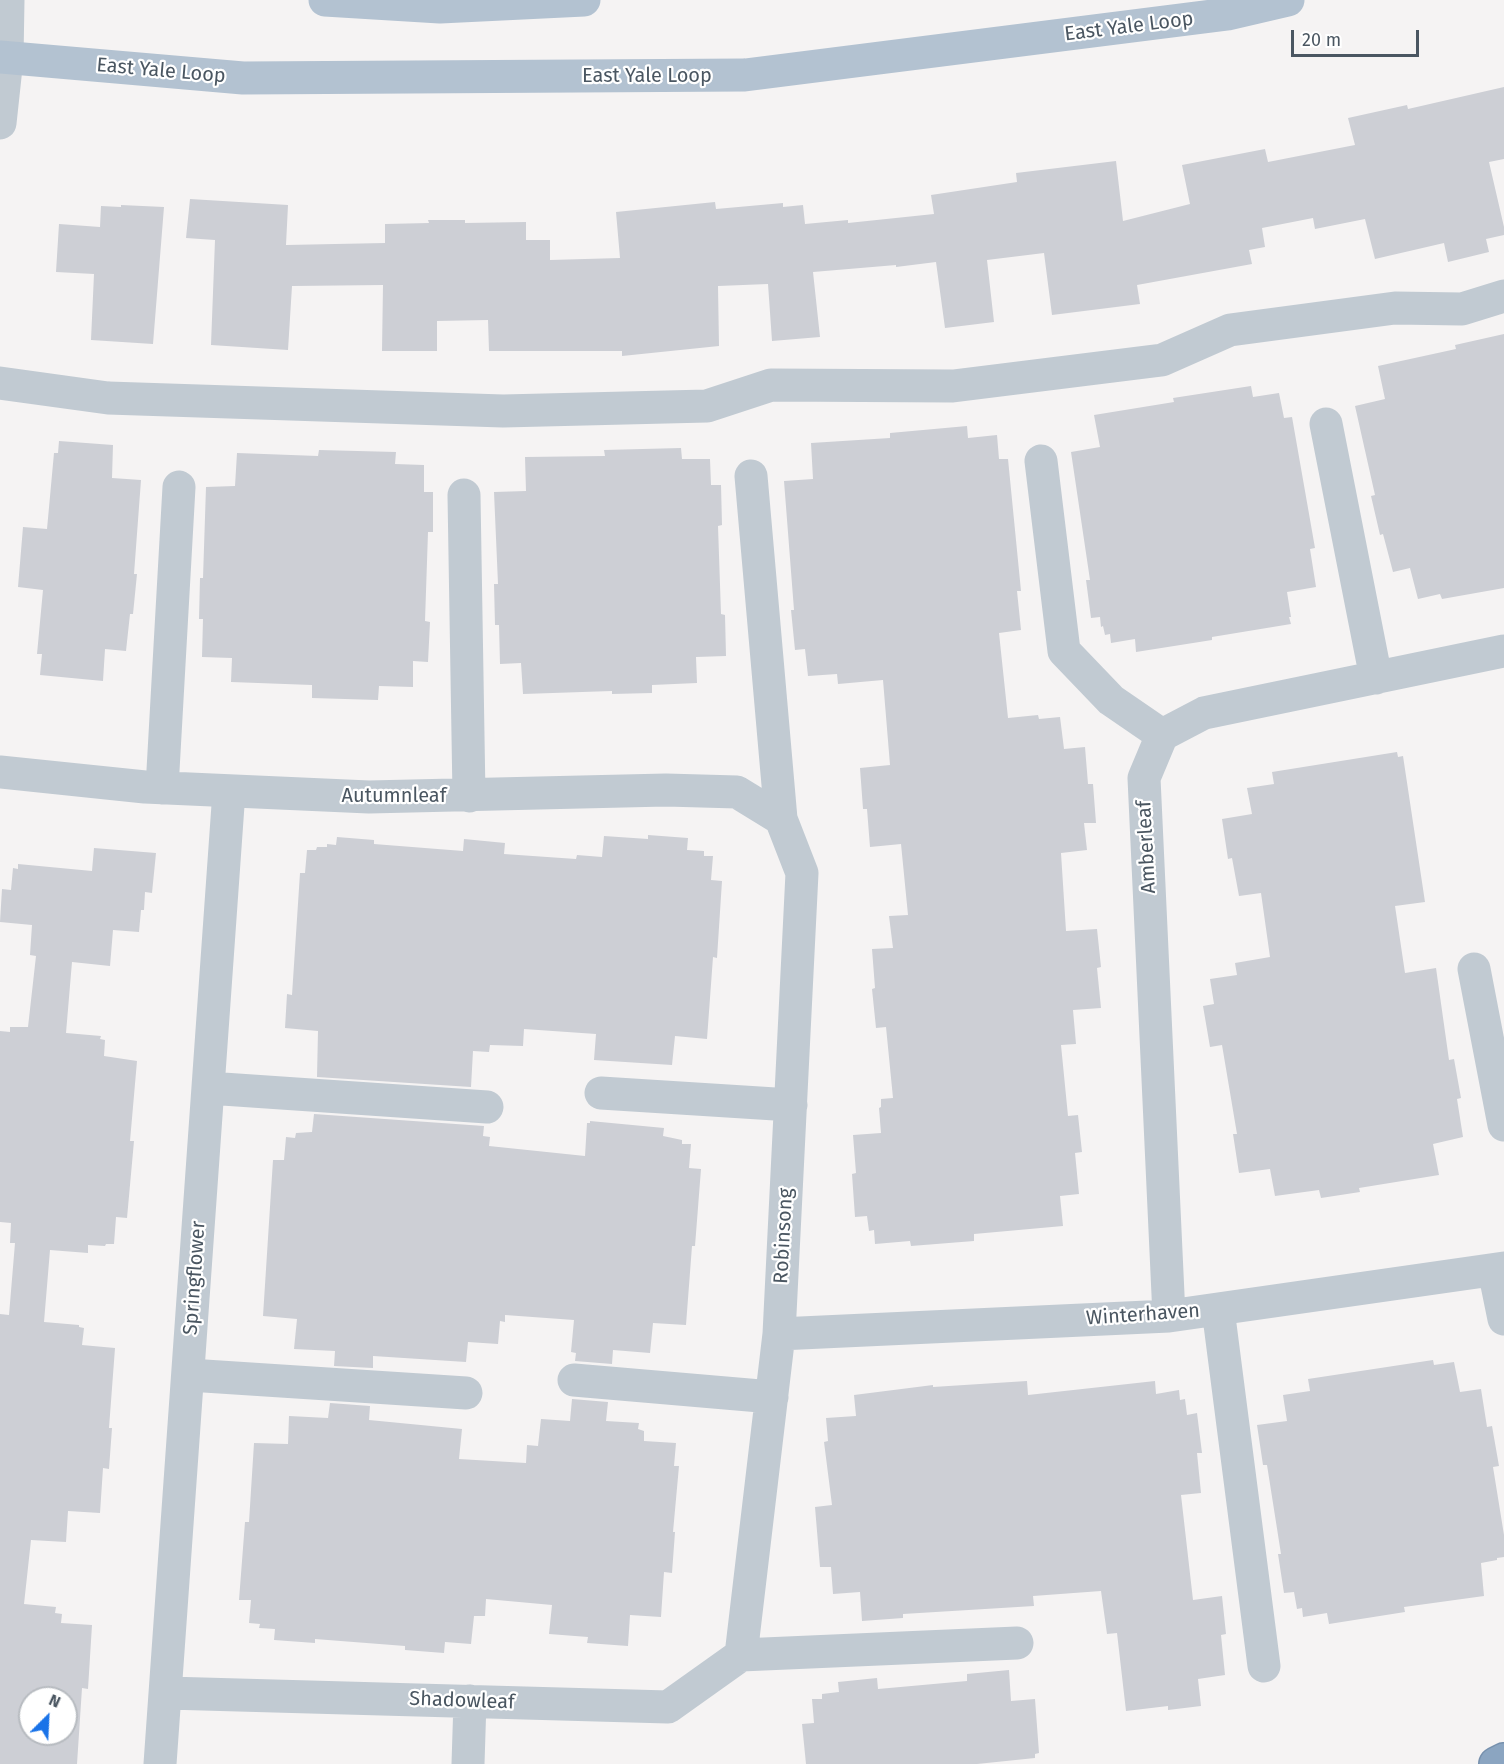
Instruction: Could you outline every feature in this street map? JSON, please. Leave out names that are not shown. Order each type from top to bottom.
[{"type":"highway","points":[[1496,1764],[1504,1760]]},
{"type":"main road","points":[[325,0],[440,7],[584,0]]},
{"type":"main road","name":"East Yale Loop","points":[[4,57],[243,78],[745,75],[1228,14],[1288,0]]},
{"type":"street","points":[[0,123],[8,0]]},
{"type":"street","points":[[0,383],[108,398],[492,411],[707,406],[771,385],[953,386],[1162,360],[1230,330],[1395,308],[1462,309],[1504,296]]},
{"type":"street","points":[[1326,424],[1377,678]]},
{"type":"street","points":[[1041,461],[1064,651],[1111,700],[1162,735],[1204,713],[1504,651]]},
{"type":"street","name":"Robinsong","points":[[741,1655],[779,1334],[802,873],[781,819],[751,476]]},
{"type":"street","points":[[162,788],[179,487]]},
{"type":"street","points":[[464,495],[469,796]]},
{"type":"street","name":"Amberleaf","points":[[1162,735],[1144,778],[1169,1316]]},
{"type":"street","name":"Autumnleaf","points":[[0,772],[162,788],[369,797],[666,790],[736,792],[781,819]]},
{"type":"street","name":"Springflower","points":[[160,1764],[167,1693],[229,791]]},
{"type":"street","points":[[1474,969],[1504,1125]]},
{"type":"street","points":[[208,1088],[487,1107]]},
{"type":"street","points":[[601,1093],[791,1105]]},
{"type":"street","points":[[1499,1269],[1504,1319]]},
{"type":"street","name":"Winterhaven","points":[[779,1334],[1169,1316],[1499,1269]]},
{"type":"street","points":[[1218,1309],[1264,1666]]},
{"type":"street","points":[[189,1375],[466,1393]]},
{"type":"street","points":[[574,1380],[772,1397]]},
{"type":"street","points":[[741,1655],[1017,1643]]},
{"type":"street","name":"Shadowleaf","points":[[167,1693],[668,1707],[741,1655]]},
{"type":"street","points":[[468,1764],[470,1701]]},
{"type":"building","points":[[1504,87],[1504,159],[1489,162],[1504,235],[1486,239],[1489,252],[1448,262],[1444,243],[1375,259],[1365,219],[1315,229],[1313,218],[1262,228],[1265,247],[1249,250],[1252,264],[1137,285],[1140,304],[1052,315],[1044,253],[987,260],[994,322],[945,328],[936,262],[813,272],[820,337],[772,341],[768,284],[718,286],[719,346],[622,356],[622,351],[489,351],[488,320],[437,321],[437,351],[382,351],[383,285],[292,286],[288,350],[211,345],[215,240],[186,238],[190,199],[288,205],[286,245],[385,243],[385,224],[429,223],[428,220],[465,220],[465,223],[526,222],[526,240],[550,240],[550,260],[620,258],[616,212],[715,202],[716,209],[783,203],[783,207],[803,205],[805,224],[848,220],[848,223],[934,214],[931,195],[1017,182],[1016,173],[1116,161],[1123,221],[1190,204],[1182,165],[1265,149],[1268,162],[1355,145],[1348,118],[1407,105],[1408,109]]},
{"type":"building","points":[[121,205],[164,207],[153,344],[91,340],[94,274],[56,272],[59,224],[100,227],[101,206],[121,207]]},
{"type":"building","points":[[1504,334],[1504,588],[1442,599],[1440,594],[1418,599],[1410,568],[1393,572],[1383,534],[1380,535],[1371,496],[1375,495],[1355,406],[1385,399],[1378,366],[1456,349],[1455,345]]},
{"type":"building","points":[[1251,386],[1253,397],[1279,393],[1284,418],[1292,417],[1315,548],[1310,549],[1316,587],[1287,592],[1291,624],[1136,652],[1135,639],[1111,643],[1110,634],[1105,635],[1103,626],[1101,627],[1100,617],[1091,618],[1086,580],[1090,580],[1071,452],[1100,447],[1094,415],[1174,402],[1173,398]]},
{"type":"building","points":[[967,426],[968,438],[997,435],[999,459],[1008,459],[1021,591],[1017,591],[1021,630],[999,633],[1008,718],[1038,715],[1039,719],[1060,717],[1064,749],[1085,747],[1088,784],[1093,784],[1096,823],[1084,823],[1087,850],[1061,853],[1066,931],[1097,929],[1101,967],[1097,968],[1101,1008],[1073,1010],[1076,1044],[1061,1045],[1068,1116],[1078,1115],[1082,1152],[1075,1153],[1079,1194],[1060,1196],[1063,1226],[974,1234],[974,1241],[911,1246],[910,1241],[875,1244],[874,1230],[869,1231],[867,1216],[855,1217],[852,1174],[856,1173],[853,1135],[881,1133],[879,1108],[881,1099],[893,1098],[886,1027],[876,1028],[872,989],[875,988],[872,949],[893,948],[889,916],[908,915],[901,844],[870,847],[867,809],[863,809],[860,768],[890,765],[883,680],[838,684],[837,674],[808,676],[805,649],[795,650],[784,481],[813,479],[811,443],[890,438],[890,433]]},
{"type":"building","points":[[59,441],[113,445],[112,478],[141,480],[133,614],[130,614],[126,651],[105,649],[103,681],[40,675],[42,654],[37,654],[43,590],[18,587],[23,527],[47,529],[54,453],[58,453]]},
{"type":"building","points":[[681,448],[682,459],[710,459],[711,485],[721,485],[722,525],[718,526],[721,614],[725,615],[726,656],[696,657],[697,683],[652,685],[652,693],[612,694],[612,691],[523,694],[521,663],[500,664],[499,625],[495,625],[494,584],[498,584],[494,492],[526,491],[525,457],[605,456],[604,450]]},
{"type":"building","points":[[319,450],[396,452],[395,464],[424,465],[424,492],[433,492],[433,532],[428,532],[425,621],[430,622],[428,662],[413,661],[413,687],[379,686],[378,700],[312,698],[312,685],[231,682],[232,658],[202,657],[203,619],[199,619],[200,578],[203,578],[206,487],[235,486],[237,453],[318,456]]},
{"type":"building","points":[[1397,752],[1398,757],[1403,756],[1425,902],[1395,906],[1405,973],[1436,968],[1449,1060],[1454,1059],[1461,1098],[1457,1099],[1463,1137],[1433,1144],[1439,1175],[1359,1188],[1360,1192],[1321,1198],[1319,1190],[1275,1196],[1270,1169],[1239,1173],[1233,1134],[1237,1134],[1222,1045],[1210,1047],[1203,1006],[1214,1004],[1210,979],[1237,975],[1235,963],[1270,957],[1261,893],[1239,896],[1232,858],[1228,859],[1222,819],[1252,814],[1247,788],[1274,784],[1272,772]]},
{"type":"building","points":[[648,835],[688,838],[687,850],[704,851],[704,856],[713,856],[711,880],[722,881],[717,958],[713,957],[707,1039],[675,1036],[672,1065],[594,1060],[596,1034],[524,1029],[523,1046],[490,1045],[489,1052],[473,1051],[471,1087],[317,1077],[318,1031],[285,1028],[287,994],[292,995],[300,873],[305,873],[307,850],[327,847],[327,844],[336,845],[337,837],[374,840],[374,844],[463,851],[464,839],[505,843],[504,854],[576,859],[577,855],[602,857],[604,836],[648,839]]},
{"type":"building","points":[[94,848],[156,853],[152,893],[145,892],[139,932],[113,930],[110,966],[72,962],[66,1033],[101,1036],[100,1039],[105,1040],[104,1056],[137,1061],[130,1141],[134,1141],[127,1218],[116,1217],[114,1244],[88,1245],[88,1253],[50,1250],[44,1322],[79,1325],[84,1328],[82,1345],[115,1348],[109,1428],[112,1428],[109,1469],[103,1468],[100,1513],[68,1511],[66,1542],[31,1540],[24,1604],[56,1607],[55,1613],[62,1614],[61,1623],[92,1625],[88,1689],[82,1688],[77,1764],[0,1764],[0,1314],[9,1315],[15,1243],[10,1243],[11,1223],[0,1222],[0,1031],[10,1032],[10,1027],[28,1027],[36,956],[30,955],[32,925],[0,922],[2,889],[11,890],[13,868],[18,869],[18,864],[92,871]]},
{"type":"building","points":[[314,1114],[484,1126],[483,1136],[490,1137],[489,1146],[585,1156],[587,1123],[590,1121],[664,1128],[663,1136],[682,1140],[682,1144],[691,1144],[689,1168],[701,1169],[686,1325],[653,1323],[650,1353],[613,1350],[612,1364],[575,1361],[576,1353],[571,1352],[574,1320],[505,1315],[505,1322],[500,1321],[498,1344],[468,1342],[466,1362],[373,1356],[373,1368],[334,1366],[335,1351],[294,1349],[297,1319],[263,1316],[273,1160],[284,1160],[286,1137],[295,1138],[296,1133],[312,1132]]},
{"type":"building","points":[[1433,1360],[1434,1365],[1454,1362],[1460,1392],[1481,1389],[1487,1427],[1492,1426],[1499,1466],[1493,1467],[1504,1535],[1504,1557],[1481,1563],[1484,1596],[1404,1607],[1405,1612],[1329,1624],[1327,1613],[1303,1617],[1302,1608],[1297,1609],[1294,1592],[1284,1593],[1278,1554],[1281,1554],[1267,1465],[1263,1465],[1257,1425],[1287,1421],[1283,1395],[1310,1391],[1308,1379]]},
{"type":"building","points":[[1027,1381],[1028,1395],[1155,1381],[1156,1394],[1179,1390],[1180,1400],[1185,1399],[1187,1415],[1197,1413],[1202,1453],[1197,1453],[1201,1493],[1181,1495],[1193,1600],[1222,1596],[1226,1634],[1221,1635],[1225,1675],[1198,1679],[1201,1706],[1168,1710],[1168,1706],[1126,1711],[1117,1633],[1107,1634],[1101,1591],[1033,1596],[1034,1606],[903,1614],[903,1618],[862,1621],[860,1592],[833,1594],[831,1567],[820,1567],[815,1507],[832,1505],[824,1442],[828,1441],[826,1418],[856,1416],[854,1395],[933,1385],[933,1387]]},
{"type":"building","points":[[572,1399],[608,1402],[606,1421],[639,1423],[638,1429],[644,1431],[644,1441],[676,1443],[674,1466],[679,1466],[672,1573],[664,1572],[661,1617],[630,1615],[628,1646],[587,1643],[588,1637],[549,1634],[552,1605],[486,1599],[485,1616],[474,1616],[471,1644],[445,1642],[444,1653],[405,1650],[405,1646],[315,1639],[315,1643],[274,1640],[275,1629],[259,1628],[260,1624],[249,1623],[251,1600],[239,1600],[245,1522],[249,1522],[254,1443],[288,1444],[289,1416],[328,1418],[330,1403],[370,1406],[369,1420],[462,1429],[459,1459],[526,1463],[527,1445],[538,1446],[541,1419],[570,1421]]},
{"type":"building","points":[[1009,1670],[1011,1701],[1035,1699],[1039,1753],[1035,1754],[1035,1758],[977,1764],[806,1764],[802,1724],[814,1723],[812,1699],[822,1699],[822,1694],[839,1692],[838,1682],[877,1678],[878,1689],[967,1681],[967,1674]]}]
